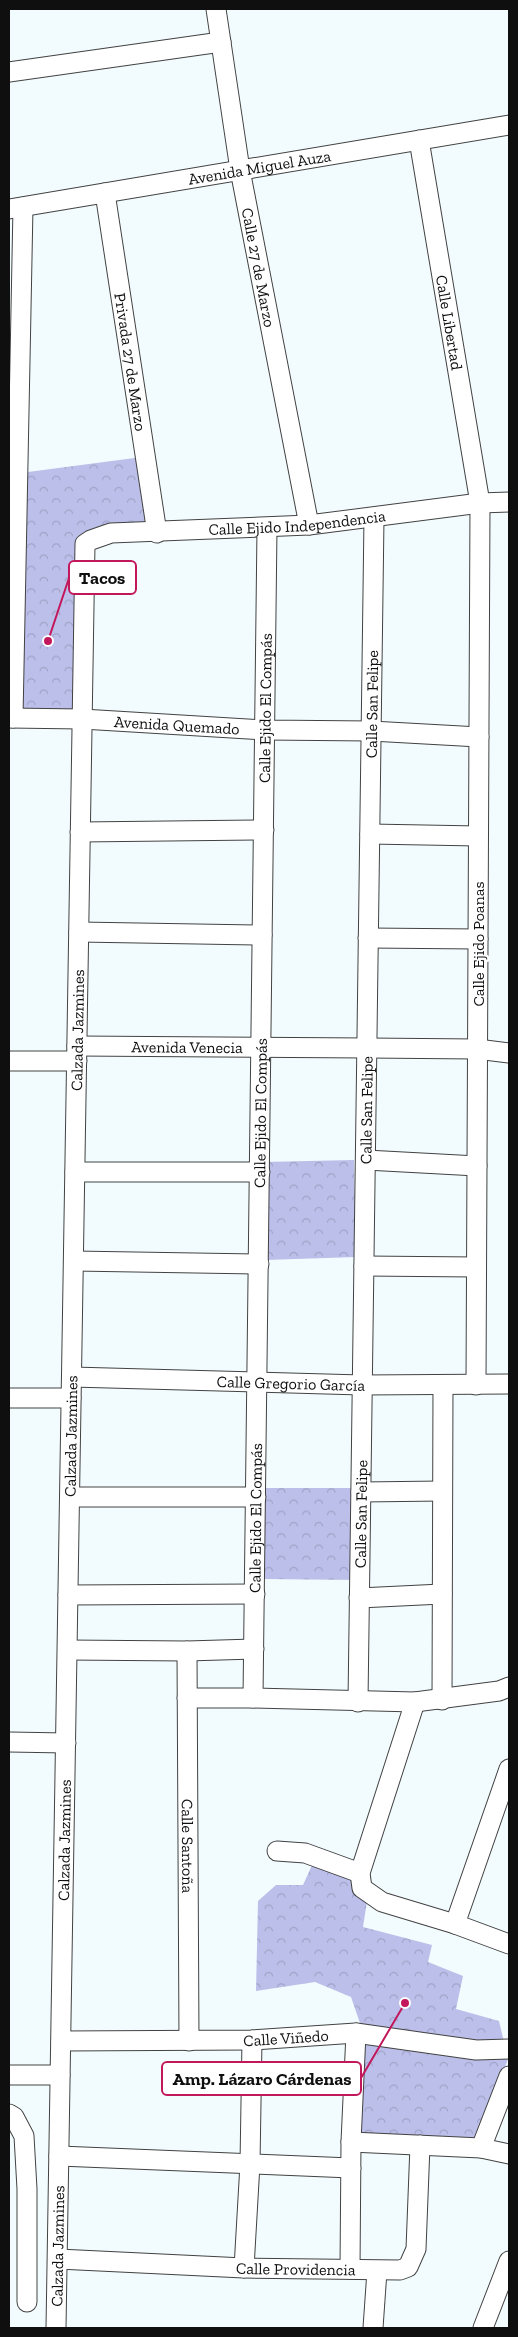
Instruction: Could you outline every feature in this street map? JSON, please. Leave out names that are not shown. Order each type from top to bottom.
[{"type":"street","name":"Calle 27 de Marzo","points":[[216,9],[240,170],[309,525]]},
{"type":"street","points":[[9,72],[221,42]]},
{"type":"street","name":"Avenida Miguel Auza","points":[[16,208],[509,125]]},
{"type":"street","name":"Calle Libertad","points":[[419,140],[480,503]]},
{"type":"street","name":"Privada 27 de Marzo","points":[[105,193],[157,532]]},
{"type":"street","points":[[11,718],[16,208]]},
{"type":"street","name":"Calle Ejido Independencia","points":[[85,544],[90,540],[112,533],[309,525],[480,503],[509,502]]},
{"type":"street","name":"Calle Ejido Poanas","points":[[476,1385],[480,503]]},
{"type":"street","name":"Calle San Felipe","points":[[358,1702],[374,518]]},
{"type":"street","name":"Calle Ejido El Compás","points":[[253,1698],[267,528]]},
{"type":"street","name":"Calzada Jazmines","points":[[56,2328],[85,544]]},
{"type":"street","name":"Avenida Quemado","points":[[11,718],[82,719],[265,730],[371,731],[479,736]]},
{"type":"street","points":[[80,832],[264,830]]},
{"type":"street","points":[[370,834],[478,836]]},
{"type":"street","points":[[79,932],[262,935]]},
{"type":"street","points":[[368,938],[478,939]]},
{"type":"street","name":"Avenida Venecia","points":[[9,1061],[77,1054],[261,1048],[477,1050],[509,1053]]},
{"type":"street","points":[[366,1160],[477,1166]]},
{"type":"street","points":[[75,1172],[260,1172]]},
{"type":"street","points":[[74,1261],[259,1264]]},
{"type":"street","points":[[364,1266],[476,1267]]},
{"type":"street","name":"Calle Gregorio García","points":[[72,1377],[362,1385],[509,1384]]},
{"type":"street","points":[[442,1385],[442,1700]]},
{"type":"street","points":[[9,1398],[71,1398]]},
{"type":"street","points":[[361,1492],[442,1491]]},
{"type":"street","points":[[70,1497],[256,1497]]},
{"type":"street","points":[[68,1595],[254,1594]]},
{"type":"street","points":[[360,1598],[442,1594]]},
{"type":"street","points":[[68,1650],[187,1651],[254,1649]]},
{"type":"street","name":"Calle Santoña","points":[[187,1651],[189,2042]]},
{"type":"street","points":[[187,1698],[415,1702],[506,1692]]},
{"type":"street","points":[[361,1881],[415,1702]]},
{"type":"street","points":[[9,1742],[66,1742]]},
{"type":"street","points":[[455,1924],[509,1769]]},
{"type":"street","points":[[277,1851],[305,1853],[361,1881],[382,1902],[455,1924],[509,1944]]},
{"type":"street","points":[[350,2269],[350,2168],[356,2033]]},
{"type":"street","name":"Calle Viñedo","points":[[61,2041],[189,2042],[356,2033],[476,2050],[509,2048]]},
{"type":"street","points":[[244,2268],[250,2164],[252,2040]]},
{"type":"street","points":[[9,2075],[60,2075]]},
{"type":"street","points":[[481,2148],[509,2076]]},
{"type":"street","points":[[9,2114],[14,2117],[24,2136],[27,2189],[27,2302]]},
{"type":"street","points":[[351,2142],[481,2148],[509,2154]]},
{"type":"street","name":"Calle Providencia","points":[[58,2259],[244,2268],[400,2270],[408,2267],[416,2249],[420,2145]]},
{"type":"street","points":[[59,2156],[350,2168]]},
{"type":"street","points":[[483,2328],[509,2261]]},
{"type":"street","points":[[373,2328],[377,2271]]},
{"type":"green space","points":[[142,457],[154,531],[113,530],[77,555],[74,571],[76,714],[18,711],[28,472]]},
{"type":"green space","points":[[354,1160],[356,1257],[266,1260],[263,1162]]},
{"type":"green space","points":[[263,1488],[359,1488],[358,1580],[263,1579]]},
{"type":"green space","points":[[313,1863],[353,1880],[367,1901],[363,1927],[432,1945],[428,1962],[463,1976],[456,2009],[499,2021],[508,2059],[476,2142],[357,2136],[361,2026],[351,1997],[315,1982],[256,1991],[258,1901],[276,1885],[303,1885]]},
{"type":"place","name":"Tacos","points":[[48,641]]},
{"type":"place","name":"Amp. Lázaro Cárdenas","points":[[405,2003]]}]
